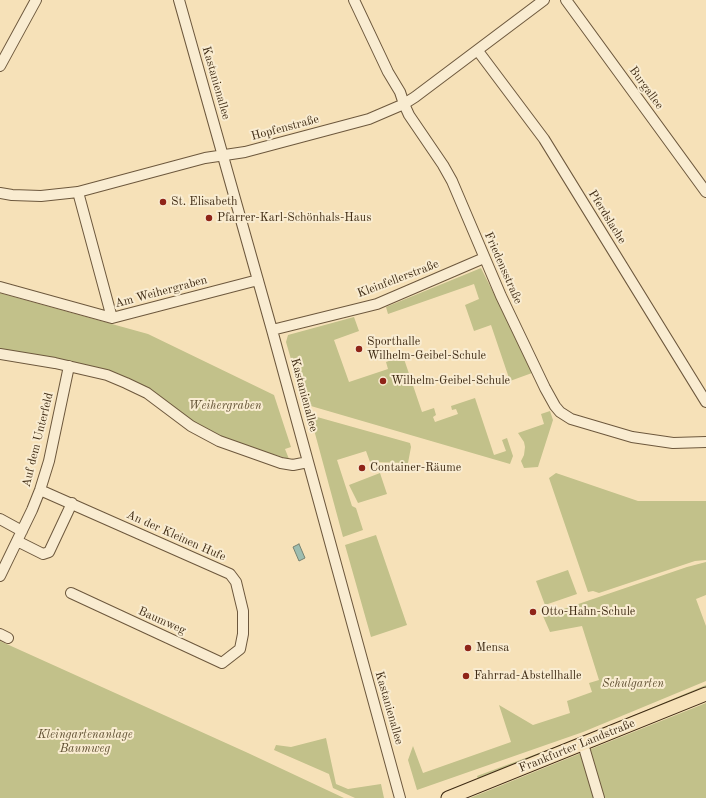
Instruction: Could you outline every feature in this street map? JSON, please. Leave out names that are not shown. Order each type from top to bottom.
[{"type":"main road","name":"Frankfurter Landstraße","points":[[448,798],[706,694]]},
{"type":"street","points":[[0,66],[36,0]]},
{"type":"street","name":"Kastanienallee","points":[[179,0],[272,330],[400,798]]},
{"type":"street","name":"Friedensstraße","points":[[354,0],[388,72],[400,92],[404,104],[414,122],[449,174],[484,258],[550,400],[560,412],[571,420],[632,437],[673,443],[706,442]]},
{"type":"street","name":"Hopfenstraße","points":[[0,193],[41,196],[78,192],[205,158],[245,152],[356,123],[404,104],[478,51],[544,0]]},
{"type":"street","name":"Burgallee","points":[[566,0],[706,192]]},
{"type":"street","name":"Pferdslache","points":[[478,51],[544,138],[706,402]]},
{"type":"street","points":[[78,192],[112,318]]},
{"type":"street","name":"Kleinfellerstraße","points":[[272,330],[377,304],[484,258]]},
{"type":"street","name":"Am Weihergraben","points":[[0,287],[112,318],[258,280]]},
{"type":"street","points":[[0,354],[69,366],[107,375],[154,398],[191,426],[219,441],[281,463],[293,465],[308,462]]},
{"type":"street","name":"Auf dem Unterfeld","points":[[0,576],[40,490],[49,461],[69,366]]},
{"type":"street","name":"An der Kleinen Hufe","points":[[40,490],[220,569],[232,576],[236,582],[243,617],[240,649]]},
{"type":"street","points":[[17,541],[43,554],[49,552],[72,504]]},
{"type":"street","points":[[0,519],[22,531]]},
{"type":"street","name":"Baumweg","points":[[71,593],[222,662],[240,649]]},
{"type":"street","points":[[583,744],[600,798]]},
{"type":"green space","points":[[481,268],[532,373],[510,381],[491,325],[474,331],[465,305],[479,299],[474,284],[388,314],[386,307]]},
{"type":"green space","name":"Weihergraben","points":[[0,293],[148,334],[274,395],[291,447],[285,449],[289,459],[230,441],[207,432],[125,380],[0,351]]},
{"type":"green space","points":[[354,317],[359,331],[334,340],[349,382],[388,369],[386,362],[403,356],[422,412],[434,408],[436,415],[433,417],[435,422],[458,414],[456,409],[452,410],[451,406],[475,398],[494,455],[506,451],[502,440],[507,438],[513,456],[510,464],[304,404],[286,342],[288,335]]},
{"type":"green space","points":[[550,411],[553,420],[538,467],[524,468],[521,461],[524,455],[525,447],[524,442],[518,433],[544,424],[541,414]]},
{"type":"green space","points":[[310,415],[410,443],[411,447],[408,463],[370,462],[366,451],[337,460],[352,506],[356,508],[363,530],[343,537]]},
{"type":"green space","points":[[380,473],[387,494],[358,503],[349,485]]},
{"type":"green space","points":[[556,473],[638,501],[706,501],[706,560],[695,561],[599,593],[593,591],[588,592],[549,478]]},
{"type":"green space","points":[[376,535],[407,625],[371,637],[345,545]]},
{"type":"green space","name":"Schulgarten","points":[[706,562],[706,595],[696,599],[706,626],[706,681],[583,732],[417,790],[408,760],[413,746],[423,773],[511,742],[499,705],[533,725],[570,713],[567,701],[592,692],[589,683],[599,680],[582,626],[550,632],[543,616],[687,567]]},
{"type":"green space","points":[[568,570],[577,594],[545,605],[536,581]]},
{"type":"green space","name":"Kleingartenanlage Baumweg","points":[[0,641],[248,753],[344,798],[0,798]]},
{"type":"green space","points":[[706,685],[706,689],[582,741],[478,779],[477,776],[582,737]]},
{"type":"green space","points":[[706,703],[706,798],[470,798],[596,747]]},
{"type":"green space","points":[[326,738],[336,784],[348,789],[381,784],[384,798],[355,798],[333,788],[329,774],[274,750],[276,745],[291,747]]},
{"type":"shaded area","points":[[299,544],[305,558],[299,561],[293,547]]},
{"type":"place","name":"St. Elisabeth","points":[[163,202]]},
{"type":"place","name":"Pfarrer-Karl-Schönhals-Haus","points":[[209,218]]},
{"type":"place","name":"Sporthalle Wilhelm-Geibel-Schule","points":[[359,349]]},
{"type":"place","name":"Wilhelm-Geibel-Schule","points":[[383,381]]},
{"type":"place","name":"Container-Räume","points":[[362,468]]},
{"type":"place","name":"Otto-Hahn-Schule","points":[[533,612]]},
{"type":"place","name":"Mensa","points":[[468,648]]},
{"type":"place","name":"Fahrrad-Abstellhalle","points":[[466,676]]}]
